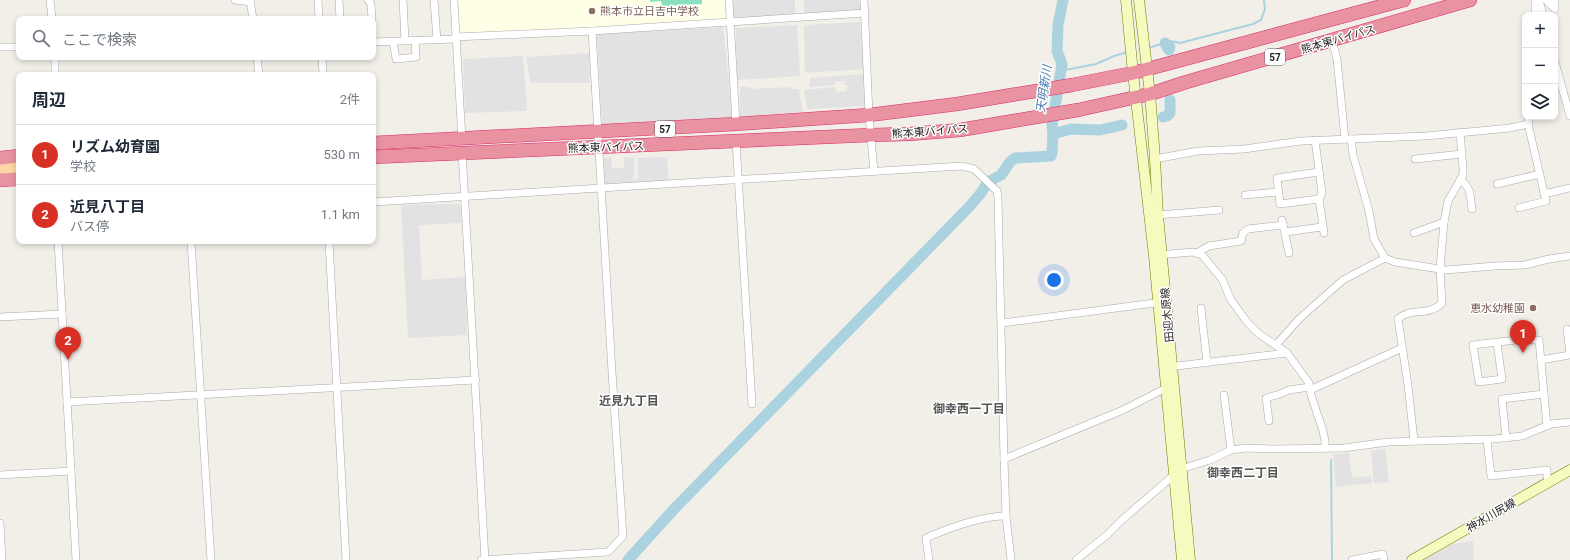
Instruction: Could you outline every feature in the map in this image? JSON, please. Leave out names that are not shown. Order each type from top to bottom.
[{"type":"highway","name":"熊本東バイパス","points":[[376,143],[462,137],[598,132],[736,124],[869,115],[957,104],[1072,85],[1146,70],[1404,0]]},
{"type":"highway","name":"熊本東バイパス","points":[[376,157],[909,134],[960,130],[1078,110],[1150,94],[1470,0]]},
{"type":"highway","points":[[0,158],[16,156]]},
{"type":"highway","points":[[0,180],[16,179]]},
{"type":"main road","name":"田迎木原線","points":[[1139,2],[1144,55],[1150,94],[1155,159],[1158,216],[1158,255]]},
{"type":"main road","name":"田迎木原線","points":[[1127,3],[1131,58],[1158,255],[1178,472],[1190,560]]},
{"type":"main road","points":[[0,165],[16,164]]},
{"type":"main road","points":[[0,173],[16,172]]},
{"type":"main road","name":"神水川尻線","points":[[1412,560],[1570,470]]},
{"type":"main road","name":"田迎木原線","points":[[1178,472],[1182,560]]},
{"type":"street","points":[[50,0],[52,16]]},
{"type":"street","points":[[235,0],[250,1],[252,16]]},
{"type":"street","points":[[318,0],[319,16]]},
{"type":"street","points":[[339,0],[340,16]]},
{"type":"street","points":[[368,0],[371,4],[372,16]]},
{"type":"street","points":[[403,0],[405,41]]},
{"type":"street","points":[[434,0],[437,40]]},
{"type":"street","points":[[454,0],[485,560]]},
{"type":"street","points":[[729,0],[736,124]]},
{"type":"street","points":[[864,0],[869,115],[874,172]]},
{"type":"street","points":[[1535,12],[1536,0]]},
{"type":"street","points":[[1539,0],[1542,12]]},
{"type":"street","points":[[1546,0],[1555,9],[1555,0]]},
{"type":"street","points":[[376,42],[437,40],[592,31],[865,13]]},
{"type":"street","points":[[481,560],[608,552],[624,536],[600,188],[592,31]]},
{"type":"street","points":[[393,41],[396,59],[416,57],[415,40]]},
{"type":"street","points":[[1332,40],[1337,59],[1348,139],[1369,211],[1374,239],[1385,258],[1395,262],[1446,270],[1524,265],[1570,256]]},
{"type":"street","points":[[0,47],[16,47]]},
{"type":"street","points":[[54,60],[55,72]]},
{"type":"street","points":[[257,60],[259,72]]},
{"type":"street","points":[[322,60],[323,72]]},
{"type":"street","points":[[1558,73],[1570,115]]},
{"type":"street","points":[[1155,159],[1198,151],[1244,149],[1315,140],[1426,136],[1510,128],[1529,120],[1546,201],[1519,208]]},
{"type":"street","points":[[1414,441],[1408,385],[1398,319],[1403,314],[1431,311],[1442,303],[1440,269],[1444,222],[1448,201],[1460,180],[1463,169],[1460,132]]},
{"type":"street","points":[[1197,253],[1209,246],[1241,241],[1243,233],[1248,229],[1284,225],[1323,230],[1319,199],[1322,193],[1315,140]]},
{"type":"street","points":[[736,141],[752,404]]},
{"type":"street","points":[[1415,159],[1462,154]]},
{"type":"street","points":[[376,202],[962,166],[974,169],[997,191],[998,201],[1006,516],[1011,560]]},
{"type":"street","points":[[1319,172],[1277,178],[1280,204],[1319,199]]},
{"type":"street","points":[[1497,184],[1540,174]]},
{"type":"street","points":[[1460,180],[1467,185],[1469,189],[1472,209]]},
{"type":"street","points":[[1544,194],[1570,188]]},
{"type":"street","points":[[1245,194],[1278,192]]},
{"type":"street","points":[[1158,216],[1219,210]]},
{"type":"street","points":[[1414,233],[1444,222]]},
{"type":"street","points":[[1284,225],[1289,253]]},
{"type":"street","points":[[58,244],[76,560]]},
{"type":"street","points":[[191,244],[202,395],[211,560]]},
{"type":"street","points":[[329,244],[346,560]]},
{"type":"street","points":[[1158,255],[1193,252],[1202,255],[1222,279],[1231,300],[1247,322],[1259,334],[1287,353],[1309,383],[1323,431],[1325,448]]},
{"type":"street","points":[[1276,345],[1299,319],[1343,280],[1385,258]]},
{"type":"street","points":[[1002,323],[1162,302]]},
{"type":"street","points":[[1200,308],[1207,363]]},
{"type":"street","points":[[0,317],[62,314]]},
{"type":"street","points":[[1541,360],[1570,355],[1567,329]]},
{"type":"street","points":[[1497,343],[1502,379],[1479,382],[1473,345],[1516,340],[1539,340],[1547,426]]},
{"type":"street","points":[[1269,421],[1266,398],[1289,390],[1310,389],[1402,348]]},
{"type":"street","points":[[1168,368],[1287,353]]},
{"type":"street","points":[[67,402],[476,380]]},
{"type":"street","points":[[1004,459],[1123,410],[1170,386]]},
{"type":"street","points":[[1506,438],[1502,399],[1544,394]]},
{"type":"street","points":[[1224,395],[1231,450]]},
{"type":"street","points":[[1076,560],[1178,472],[1231,450],[1247,448],[1344,448],[1388,442],[1487,440],[1522,436],[1547,426],[1570,422]]},
{"type":"street","points":[[1487,440],[1491,476],[1547,470],[1548,477]]},
{"type":"street","points":[[0,475],[71,471]]},
{"type":"street","points":[[929,560],[926,538],[939,532],[972,522],[996,516],[1006,516]]},
{"type":"street","points":[[0,523],[2,560]]},
{"type":"street","points":[[1352,560],[1383,554],[1384,560]]},
{"type":"shaded area","name":"熊本市立日吉中学校","points":[[454,0],[729,0],[730,22],[455,37]]},
{"type":"shaded area","points":[[732,0],[795,0],[795,15],[733,19]]},
{"type":"shaded area","points":[[804,0],[859,0],[861,11],[804,14]]},
{"type":"shaded area","points":[[860,22],[864,69],[805,73],[804,25]]},
{"type":"shaded area","points":[[797,25],[800,76],[737,80],[736,28]]},
{"type":"shaded area","points":[[723,27],[733,120],[602,125],[597,34]]},
{"type":"shaded area","points":[[589,53],[590,83],[531,83],[526,57]]},
{"type":"shaded area","points":[[523,56],[527,111],[465,113],[463,59]]},
{"type":"shaded area","points":[[865,74],[865,106],[807,109],[804,90],[835,87],[836,92],[847,91],[847,85],[844,85],[844,81],[835,82],[835,85],[810,87],[810,78]]},
{"type":"shaded area","points":[[740,87],[749,87],[750,89],[790,87],[792,89],[799,89],[803,112],[740,117]]},
{"type":"shaded area","points":[[611,157],[612,168],[624,168],[624,157],[635,158],[633,179],[638,179],[638,158],[667,157],[669,182],[605,186],[604,159]]},
{"type":"shaded area","points":[[460,204],[462,223],[419,225],[422,280],[465,277],[467,335],[408,338],[401,205]]},
{"type":"shaded area","points":[[1385,449],[1389,482],[1374,483],[1371,451]]},
{"type":"shaded area","points":[[1349,453],[1352,478],[1371,476],[1372,483],[1336,487],[1333,454]]},
{"type":"shaded area","points":[[1473,541],[1474,560],[1423,560],[1453,544]]},
{"type":"green space","points":[[650,0],[702,0],[702,4],[662,6],[661,1],[650,2]]},
{"type":"waterway","name":"天明新川","points":[[1053,134],[1052,125],[1062,64],[1057,51],[1058,25],[1063,0]]},
{"type":"waterway","points":[[1148,48],[1171,41],[1180,43],[1253,24],[1261,20],[1265,9],[1264,0]]},
{"type":"waterway","points":[[1165,43],[1167,47],[1170,47],[1169,50]]},
{"type":"waterway","points":[[1060,71],[1096,64],[1128,52]]},
{"type":"waterway","points":[[1163,117],[1170,113],[1170,100]]},
{"type":"waterway","points":[[628,560],[675,508],[969,207],[988,182],[1001,175],[1010,162],[1015,158],[1051,156],[1053,134],[1071,129],[1100,130],[1122,125]]},
{"type":"waterway","points":[[1331,460],[1332,560]]},
{"type":"place","name":"熊本市立日吉中学校","points":[[592,11]]},
{"type":"place","name":"恵水幼稚園","points":[[1533,308]]},
{"type":"place","name":"リズム幼育園","points":[[1523,353]]},
{"type":"place","name":"近見八丁目","points":[[68,360]]},
{"type":"district","name":"近見九丁目","points":[[629,401]]},
{"type":"district","name":"御幸西一丁目","points":[[969,409]]},
{"type":"district","name":"御幸西二丁目","points":[[1243,473]]}]
